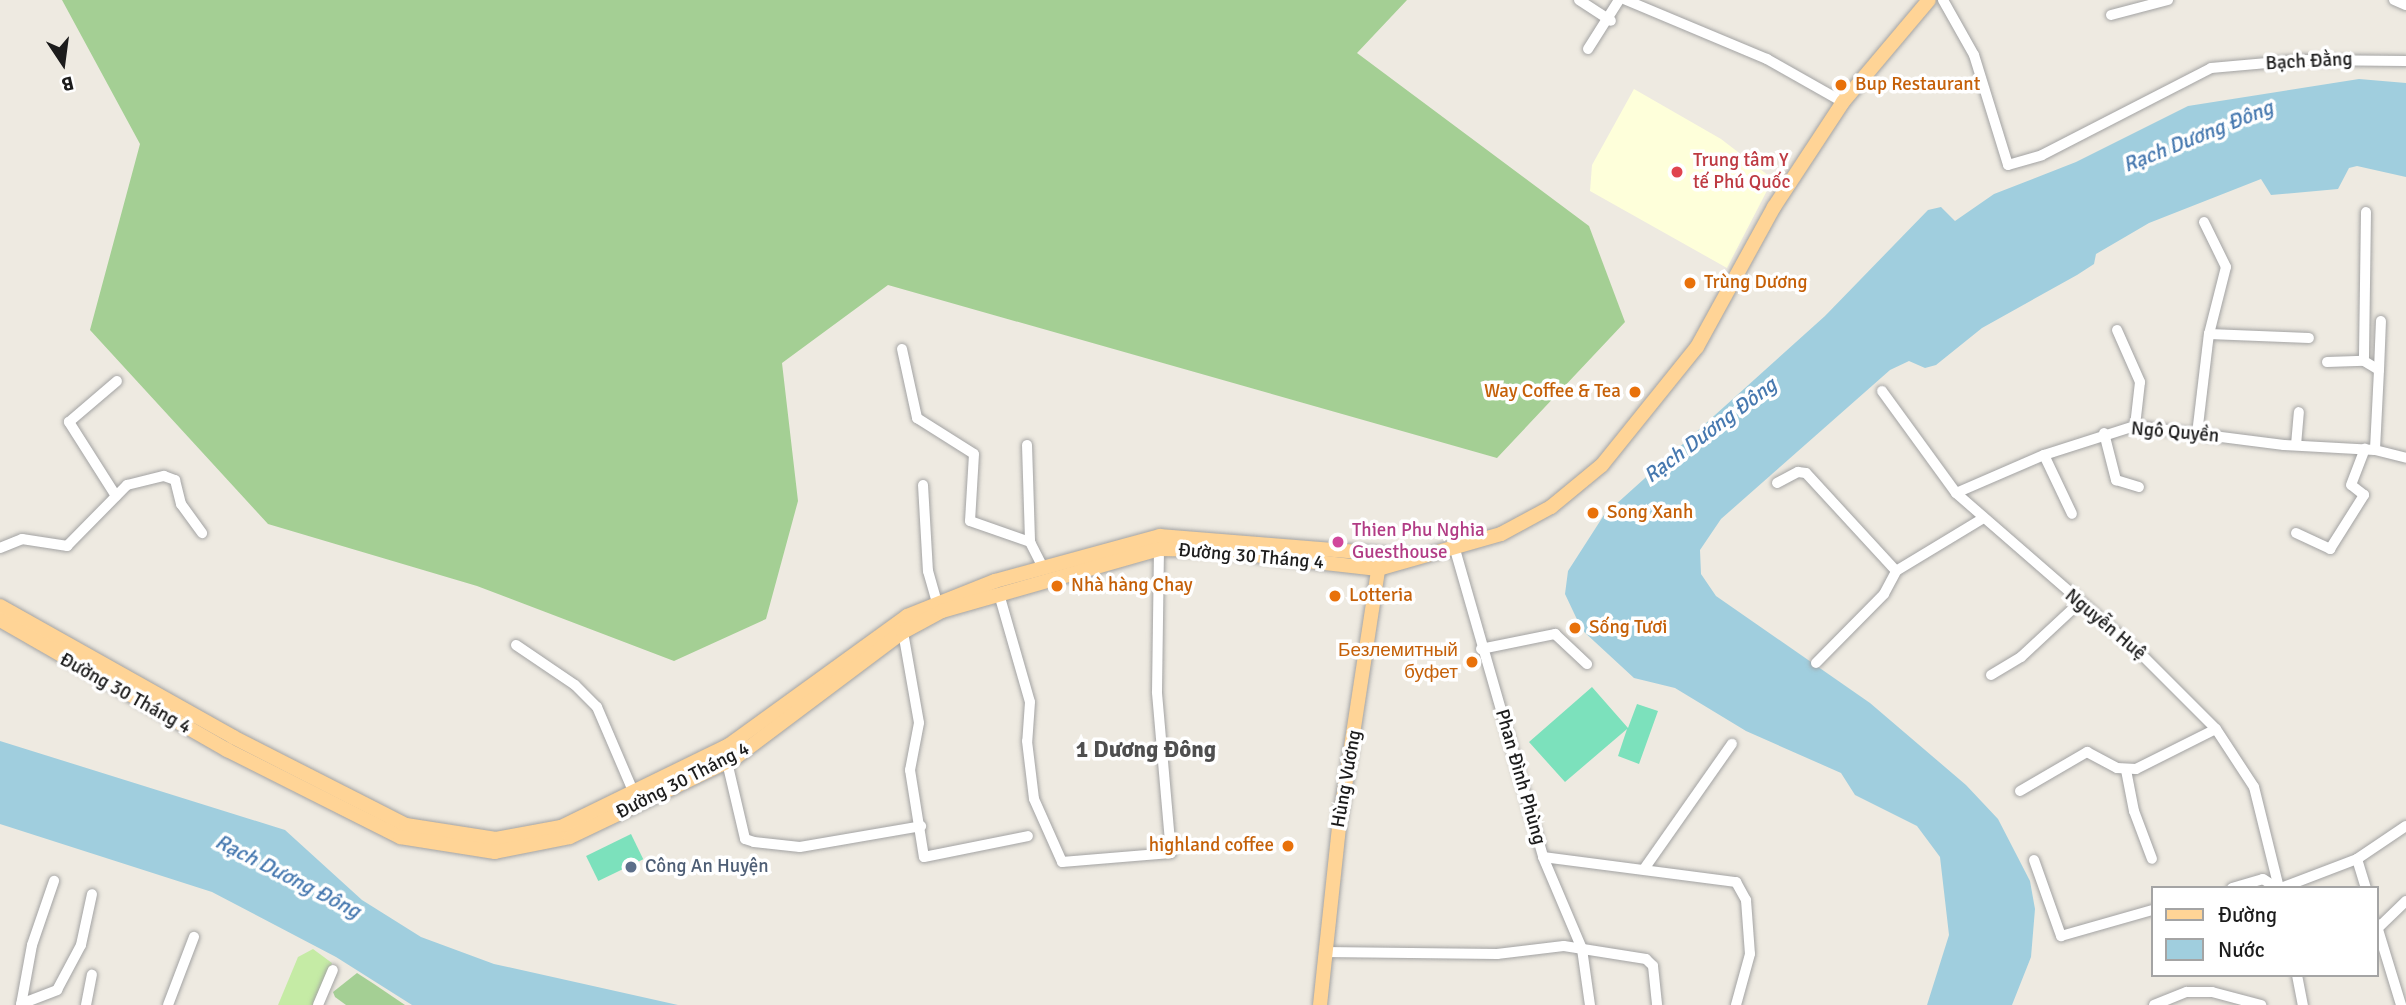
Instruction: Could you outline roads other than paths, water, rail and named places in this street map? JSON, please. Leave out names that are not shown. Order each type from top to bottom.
[{"type":"main road","name":"Đường 30 Tháng 4","points":[[900,628],[1043,567],[1160,542],[1379,562],[1415,557],[1501,534],[1541,512],[1602,465],[1697,347],[1774,207],[1843,103],[1928,0]]},
{"type":"main road","name":"Đường 30 Tháng 4","points":[[0,620],[54,646],[230,743],[403,831],[496,839],[563,833],[724,755],[937,602],[1160,542]]},
{"type":"main road","name":"Hùng Vương","points":[[1320,1005],[1324,952],[1379,562]]},
{"type":"main road","name":"Đường 30 Tháng 4","points":[[0,606],[54,646]]},
{"type":"main road","name":"Đường 30 Tháng 4","points":[[563,833],[633,791],[724,755]]},
{"type":"street","points":[[1579,0],[1611,21]]},
{"type":"street","points":[[1588,49],[1611,21],[1619,0]]},
{"type":"street","points":[[1626,0],[1766,60],[1843,103]]},
{"type":"street","name":"Bạch Đằng","points":[[1943,0],[1974,55],[2008,165],[2042,155],[2211,68],[2301,60],[2406,61]]},
{"type":"street","points":[[2110,15],[2168,0]]},
{"type":"street","points":[[2394,0],[2406,5]]},
{"type":"street","points":[[2364,361],[2366,212]]},
{"type":"street","points":[[2197,434],[2208,334],[2226,267],[2204,222]]},
{"type":"street","points":[[2296,533],[2330,550],[2364,495],[2351,485],[2370,449],[2379,370],[2381,321]]},
{"type":"street","points":[[2117,330],[2140,382],[2135,426]]},
{"type":"street","points":[[2208,334],[2309,338]]},
{"type":"street","points":[[902,349],[917,418],[974,454],[970,521],[1030,542]]},
{"type":"street","points":[[2327,362],[2364,361],[2379,370]]},
{"type":"street","points":[[117,380],[69,422],[117,495]]},
{"type":"street","name":"Nguyễn Huệ","points":[[1882,391],[1956,492],[1982,519],[2078,604],[2141,654],[2216,729],[2254,787],[2279,886]]},
{"type":"street","points":[[2296,445],[2299,412]]},
{"type":"street","name":"Ngô Quyền","points":[[1956,492],[2044,454],[2104,433],[2135,426],[2296,445],[2370,449],[2406,458]]},
{"type":"street","points":[[2104,433],[2116,480],[2139,487]]},
{"type":"street","points":[[1027,445],[1030,542],[1043,567]]},
{"type":"street","points":[[2044,454],[2072,514]]},
{"type":"street","points":[[1777,483],[1798,472],[1806,473],[1896,571]]},
{"type":"street","points":[[0,548],[22,539],[67,546],[117,495],[136,481],[171,477],[181,504],[202,533]]},
{"type":"street","points":[[923,485],[928,570],[937,602]]},
{"type":"street","points":[[1816,663],[1884,594],[1896,571],[1982,519]]},
{"type":"street","points":[[997,587],[1030,702],[1027,741],[1034,799],[1062,862],[1171,853],[1157,692],[1160,542]]},
{"type":"street","name":"Phan Đình Phùng","points":[[1454,547],[1542,856],[1582,949],[1590,1005]]},
{"type":"street","points":[[1991,675],[2021,657],[2078,604]]},
{"type":"street","points":[[900,628],[919,723],[910,770],[927,859],[1028,836]]},
{"type":"street","points":[[1481,649],[1555,634],[1587,664]]},
{"type":"street","points":[[516,645],[575,685],[597,707],[633,791]]},
{"type":"street","points":[[2020,791],[2087,752],[2126,770],[2158,762],[2216,729]]},
{"type":"street","points":[[1644,869],[1732,744]]},
{"type":"street","points":[[724,755],[745,839],[800,847],[921,826]]},
{"type":"street","points":[[2126,770],[2134,811],[2152,859]]},
{"type":"street","points":[[2284,886],[2357,859],[2406,826]]},
{"type":"street","points":[[1542,856],[1732,880],[1744,892],[1750,954],[1736,1005]]},
{"type":"street","points":[[2357,859],[2365,886]]},
{"type":"street","points":[[2034,860],[2061,936],[2150,911]]},
{"type":"street","points":[[2239,886],[2263,879],[2275,886]]},
{"type":"street","points":[[21,1005],[32,945],[54,881]]},
{"type":"street","points":[[21,1005],[57,990],[81,945],[92,894]]},
{"type":"street","points":[[2378,924],[2406,901]]},
{"type":"street","points":[[2378,927],[2402,987],[2401,1005]]},
{"type":"street","points":[[168,1005],[194,937]]},
{"type":"street","points":[[1324,952],[1582,949],[1651,961],[1657,1005]]},
{"type":"street","points":[[318,1005],[333,970]]},
{"type":"street","points":[[86,1005],[92,975]]},
{"type":"street","points":[[2297,977],[2303,1005]]},
{"type":"street","points":[[2154,1005],[2187,992],[2212,992],[2261,1005]]},
{"type":"water","name":"Rạch Dương Đông","points":[[2359,79],[2406,83],[2406,177],[2357,166],[2349,168],[2338,189],[2271,195],[2261,179],[2149,223],[2096,254],[2094,264],[2077,275],[1982,328],[1936,365],[1925,368],[1909,361],[1890,370],[1721,519],[1700,550],[1701,574],[1716,596],[1870,703],[1966,785],[1998,819],[2030,881],[2035,909],[2031,957],[2012,1005],[1927,1005],[1949,935],[1940,857],[1917,826],[1855,795],[1841,773],[1746,731],[1675,688],[1634,678],[1582,630],[1565,594],[1568,571],[1604,515],[1825,316],[1928,210],[1941,207],[1955,221],[1994,194],[2076,162],[2188,106]]},
{"type":"water","name":"Rạch Dương Đông","points":[[0,741],[285,830],[362,900],[421,937],[494,964],[678,1005],[412,1005],[336,957],[212,892],[0,824]]},
{"type":"place","name":"Bup Restaurant","points":[[1841,85]]},
{"type":"place","name":"Trung tâm Y tế Phú Quốc","points":[[1677,172]]},
{"type":"place","name":"Trùng Dương","points":[[1690,283]]},
{"type":"place","name":"Way Coffee & Tea","points":[[1635,392]]},
{"type":"place","name":"Song Xanh","points":[[1593,513]]},
{"type":"place","name":"Thien Phu Nghia Guesthouse","points":[[1338,542]]},
{"type":"place","name":"Nhà hàng Chay","points":[[1057,586]]},
{"type":"place","name":"Lotteria","points":[[1335,596]]},
{"type":"place","name":"Sống Tươi","points":[[1575,628]]},
{"type":"place","name":"Безлемитный буфет","points":[[1472,662]]},
{"type":"place","name":"highland coffee","points":[[1288,846]]},
{"type":"place","name":"Công An Huyện","points":[[631,867]]},
{"type":"district","name":"1 Dương Đông","points":[[1146,750]]}]
